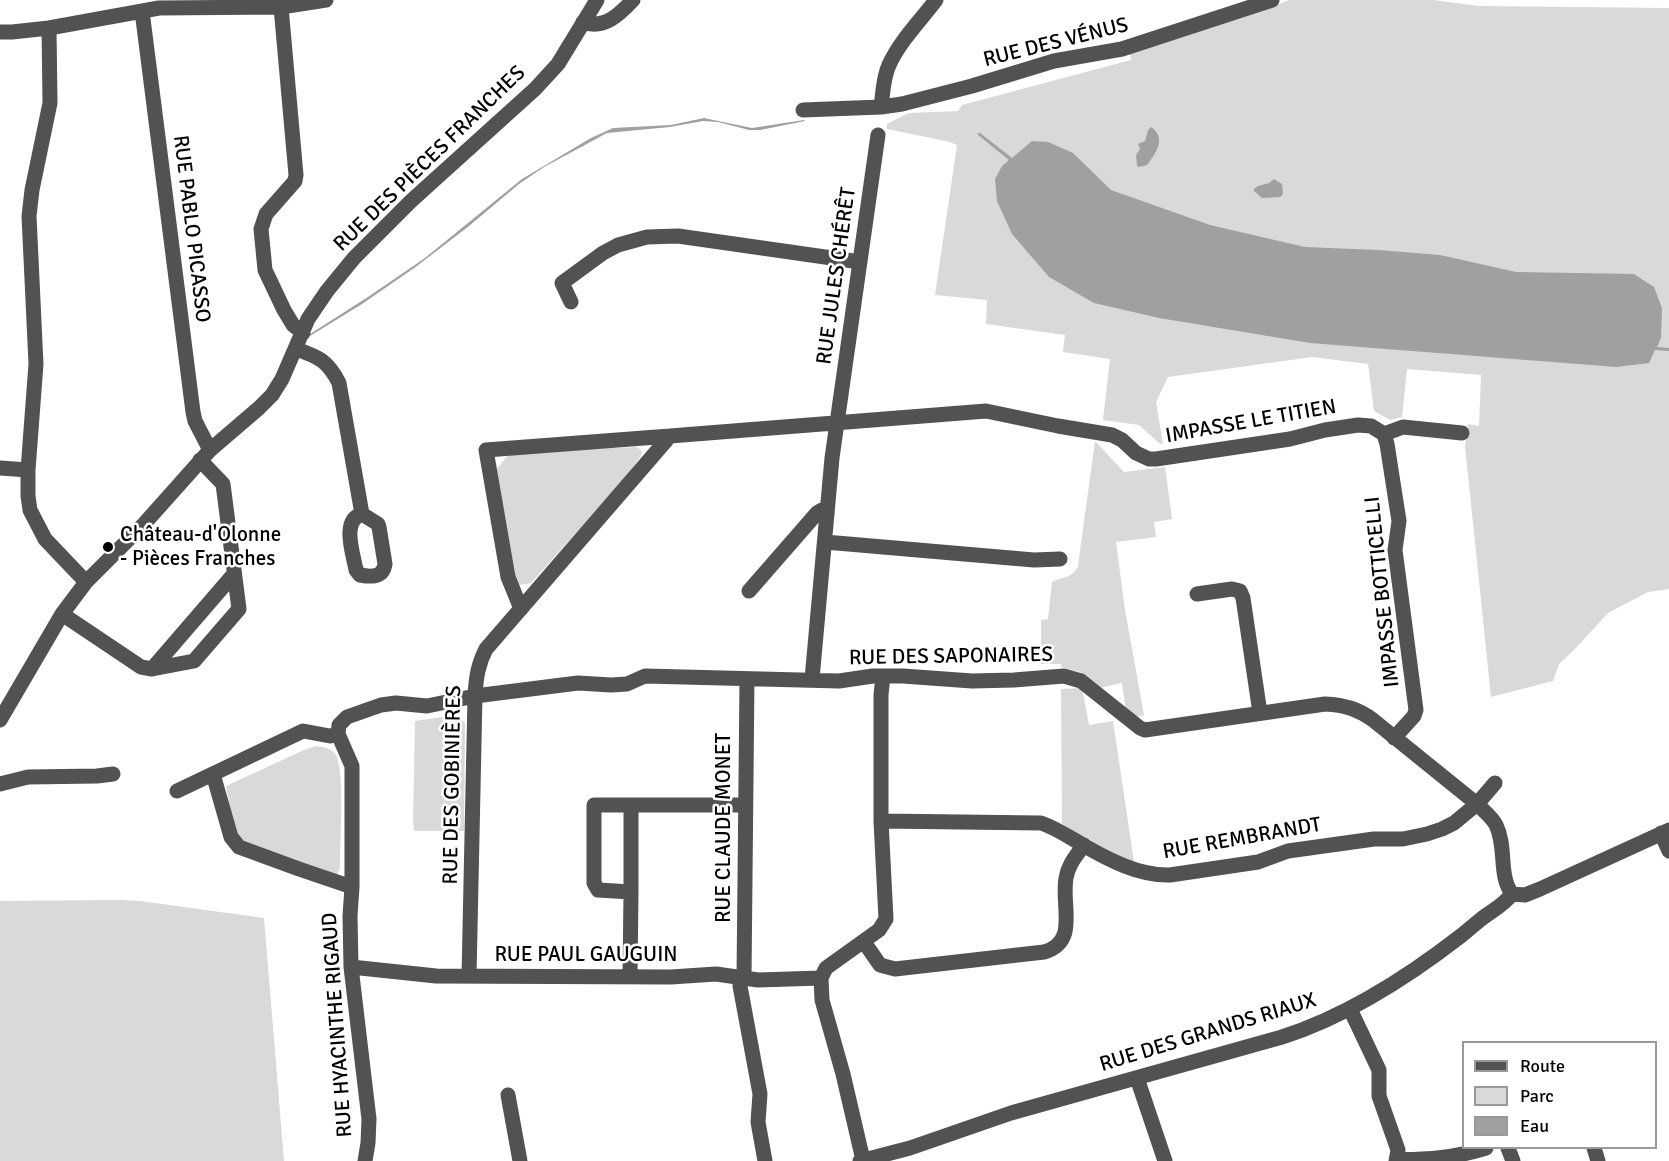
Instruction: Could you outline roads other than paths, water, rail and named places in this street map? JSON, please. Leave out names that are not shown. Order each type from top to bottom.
[{"type":"street","points":[[0,32],[49,28],[172,6],[281,7],[326,0]]},
{"type":"street","name":"RUE DES PIÈCES FRANCHES","points":[[0,720],[62,614],[86,582],[144,524],[205,455],[272,395],[282,379],[308,319],[354,258],[411,201],[535,89],[558,64],[597,0]]},
{"type":"street","points":[[583,22],[600,24],[614,18],[633,0]]},
{"type":"street","points":[[881,107],[888,66],[901,44],[936,0]]},
{"type":"street","name":"RUE DES VÉNUS","points":[[803,110],[903,104],[1054,61],[1122,49],[1272,0]]},
{"type":"street","points":[[281,7],[296,175],[295,181],[266,214],[261,229],[265,270],[269,280],[293,325],[303,333]]},
{"type":"street","name":"RUE PABLO PICASSO","points":[[142,11],[193,412],[205,455],[224,484],[239,609],[194,661],[152,669]]},
{"type":"street","points":[[49,28],[50,103],[28,216],[36,364],[28,496],[30,510],[45,539],[86,582]]},
{"type":"street","name":"RUE JULES CHÉRÊT","points":[[812,679],[837,422],[878,135]]},
{"type":"street","points":[[571,302],[562,283],[603,253],[618,245],[647,237],[678,236],[860,262]]},
{"type":"street","points":[[296,349],[325,362],[339,383],[362,514]]},
{"type":"street","name":"IMPASSE LE TITIEN","points":[[837,422],[993,411],[1058,426],[1112,435],[1122,440],[1136,453],[1149,459],[1290,439],[1358,425],[1371,426],[1384,434],[1403,427],[1462,433]]},
{"type":"street","points":[[520,609],[508,577],[486,450],[837,422]]},
{"type":"street","name":"IMPASSE BOTTICELLI","points":[[1384,434],[1399,521],[1395,550],[1416,710],[1414,716],[1394,738]]},
{"type":"street","name":"RUE DES GOBINIÈRES","points":[[469,976],[475,696],[480,660],[486,649],[670,436]]},
{"type":"street","points":[[0,468],[28,470]]},
{"type":"street","points":[[749,591],[817,513],[827,510]]},
{"type":"street","points":[[825,542],[1034,561],[1060,559]]},
{"type":"street","points":[[62,614],[141,667],[152,669],[234,574]]},
{"type":"street","points":[[1197,594],[1232,589],[1240,591],[1244,598],[1260,712]]},
{"type":"street","name":"RUE DES SAPONAIRES","points":[[475,696],[578,683],[627,684],[645,676],[664,675],[698,678],[839,681],[883,676],[972,681],[1054,676],[1081,681],[1145,730],[1260,712],[1325,704],[1340,705],[1363,713],[1478,804],[1490,817],[1498,830],[1506,883],[1512,894]]},
{"type":"street","points":[[862,1161],[845,1085],[822,1000],[821,978],[826,968],[879,930],[886,919],[881,821],[883,676]]},
{"type":"street","name":"RUE CLAUDE MONET","points":[[747,679],[746,806],[740,986],[760,1094],[758,1122],[765,1161]]},
{"type":"street","points":[[177,791],[303,731],[330,736],[338,734],[339,725],[347,717],[381,705],[396,703],[427,706],[475,696]]},
{"type":"street","name":"RUE HYACINTHE RIGAUD","points":[[338,734],[352,766],[351,967],[369,1119],[365,1161]]},
{"type":"street","points":[[0,784],[28,777],[113,774]]},
{"type":"street","name":"RUE HYACINTHE RIGAUD","points":[[213,774],[231,837],[239,847],[352,887]]},
{"type":"street","name":"RUE REMBRANDT","points":[[881,821],[1041,824],[1053,827],[1132,869],[1157,876],[1258,862],[1297,850],[1374,839],[1415,837],[1454,823],[1478,804],[1495,783]]},
{"type":"street","points":[[631,892],[598,890],[594,883],[594,804],[746,806]]},
{"type":"street","points":[[630,976],[631,805]]},
{"type":"street","points":[[1665,831],[1669,850]]},
{"type":"street","name":"RUE DES GRANDS RIAUX","points":[[862,1161],[910,1148],[1011,1113],[1282,1037],[1321,1023],[1350,1009],[1396,981],[1464,934],[1506,902],[1512,894],[1525,895],[1540,889],[1665,831]]},
{"type":"street","points":[[864,942],[880,965],[895,969],[1044,952],[1053,949],[1059,945],[1066,930],[1068,871],[1074,857],[1084,845]]},
{"type":"street","name":"RUE PAUL GAUGUIN","points":[[351,967],[424,975],[671,977],[716,974],[758,980],[821,978]]},
{"type":"street","points":[[1350,1009],[1378,1066],[1381,1103],[1398,1150],[1396,1160],[1452,1156],[1482,1149]]},
{"type":"street","points":[[1137,1078],[1165,1161]]},
{"type":"street","points":[[508,1095],[520,1161]]},
{"type":"water","points":[[704,118],[752,128],[805,121],[760,130],[703,121],[670,127],[607,133],[544,167],[519,184],[417,266],[310,336],[425,258],[522,179],[591,138],[613,128],[671,125]]},
{"type":"water","points":[[1151,127],[1158,136],[1158,146],[1147,165],[1139,167],[1136,155],[1140,149],[1138,144],[1145,141]]},
{"type":"water","points":[[980,133],[1012,158],[1032,141],[1048,142],[1073,153],[1111,190],[1210,225],[1305,247],[1440,255],[1516,272],[1634,274],[1654,287],[1662,308],[1661,338],[1657,347],[1669,348],[1669,351],[1655,350],[1649,363],[1616,367],[1310,343],[1159,318],[1094,303],[1049,277],[1012,234],[997,201],[995,179],[1002,166],[1009,160],[977,134]]},
{"type":"water","points":[[1274,179],[1282,184],[1283,194],[1280,197],[1262,198],[1254,191],[1258,186]]},
{"type":"place","name":"Château-d'Olonne - Pièces Franches","points":[[108,547]]}]
